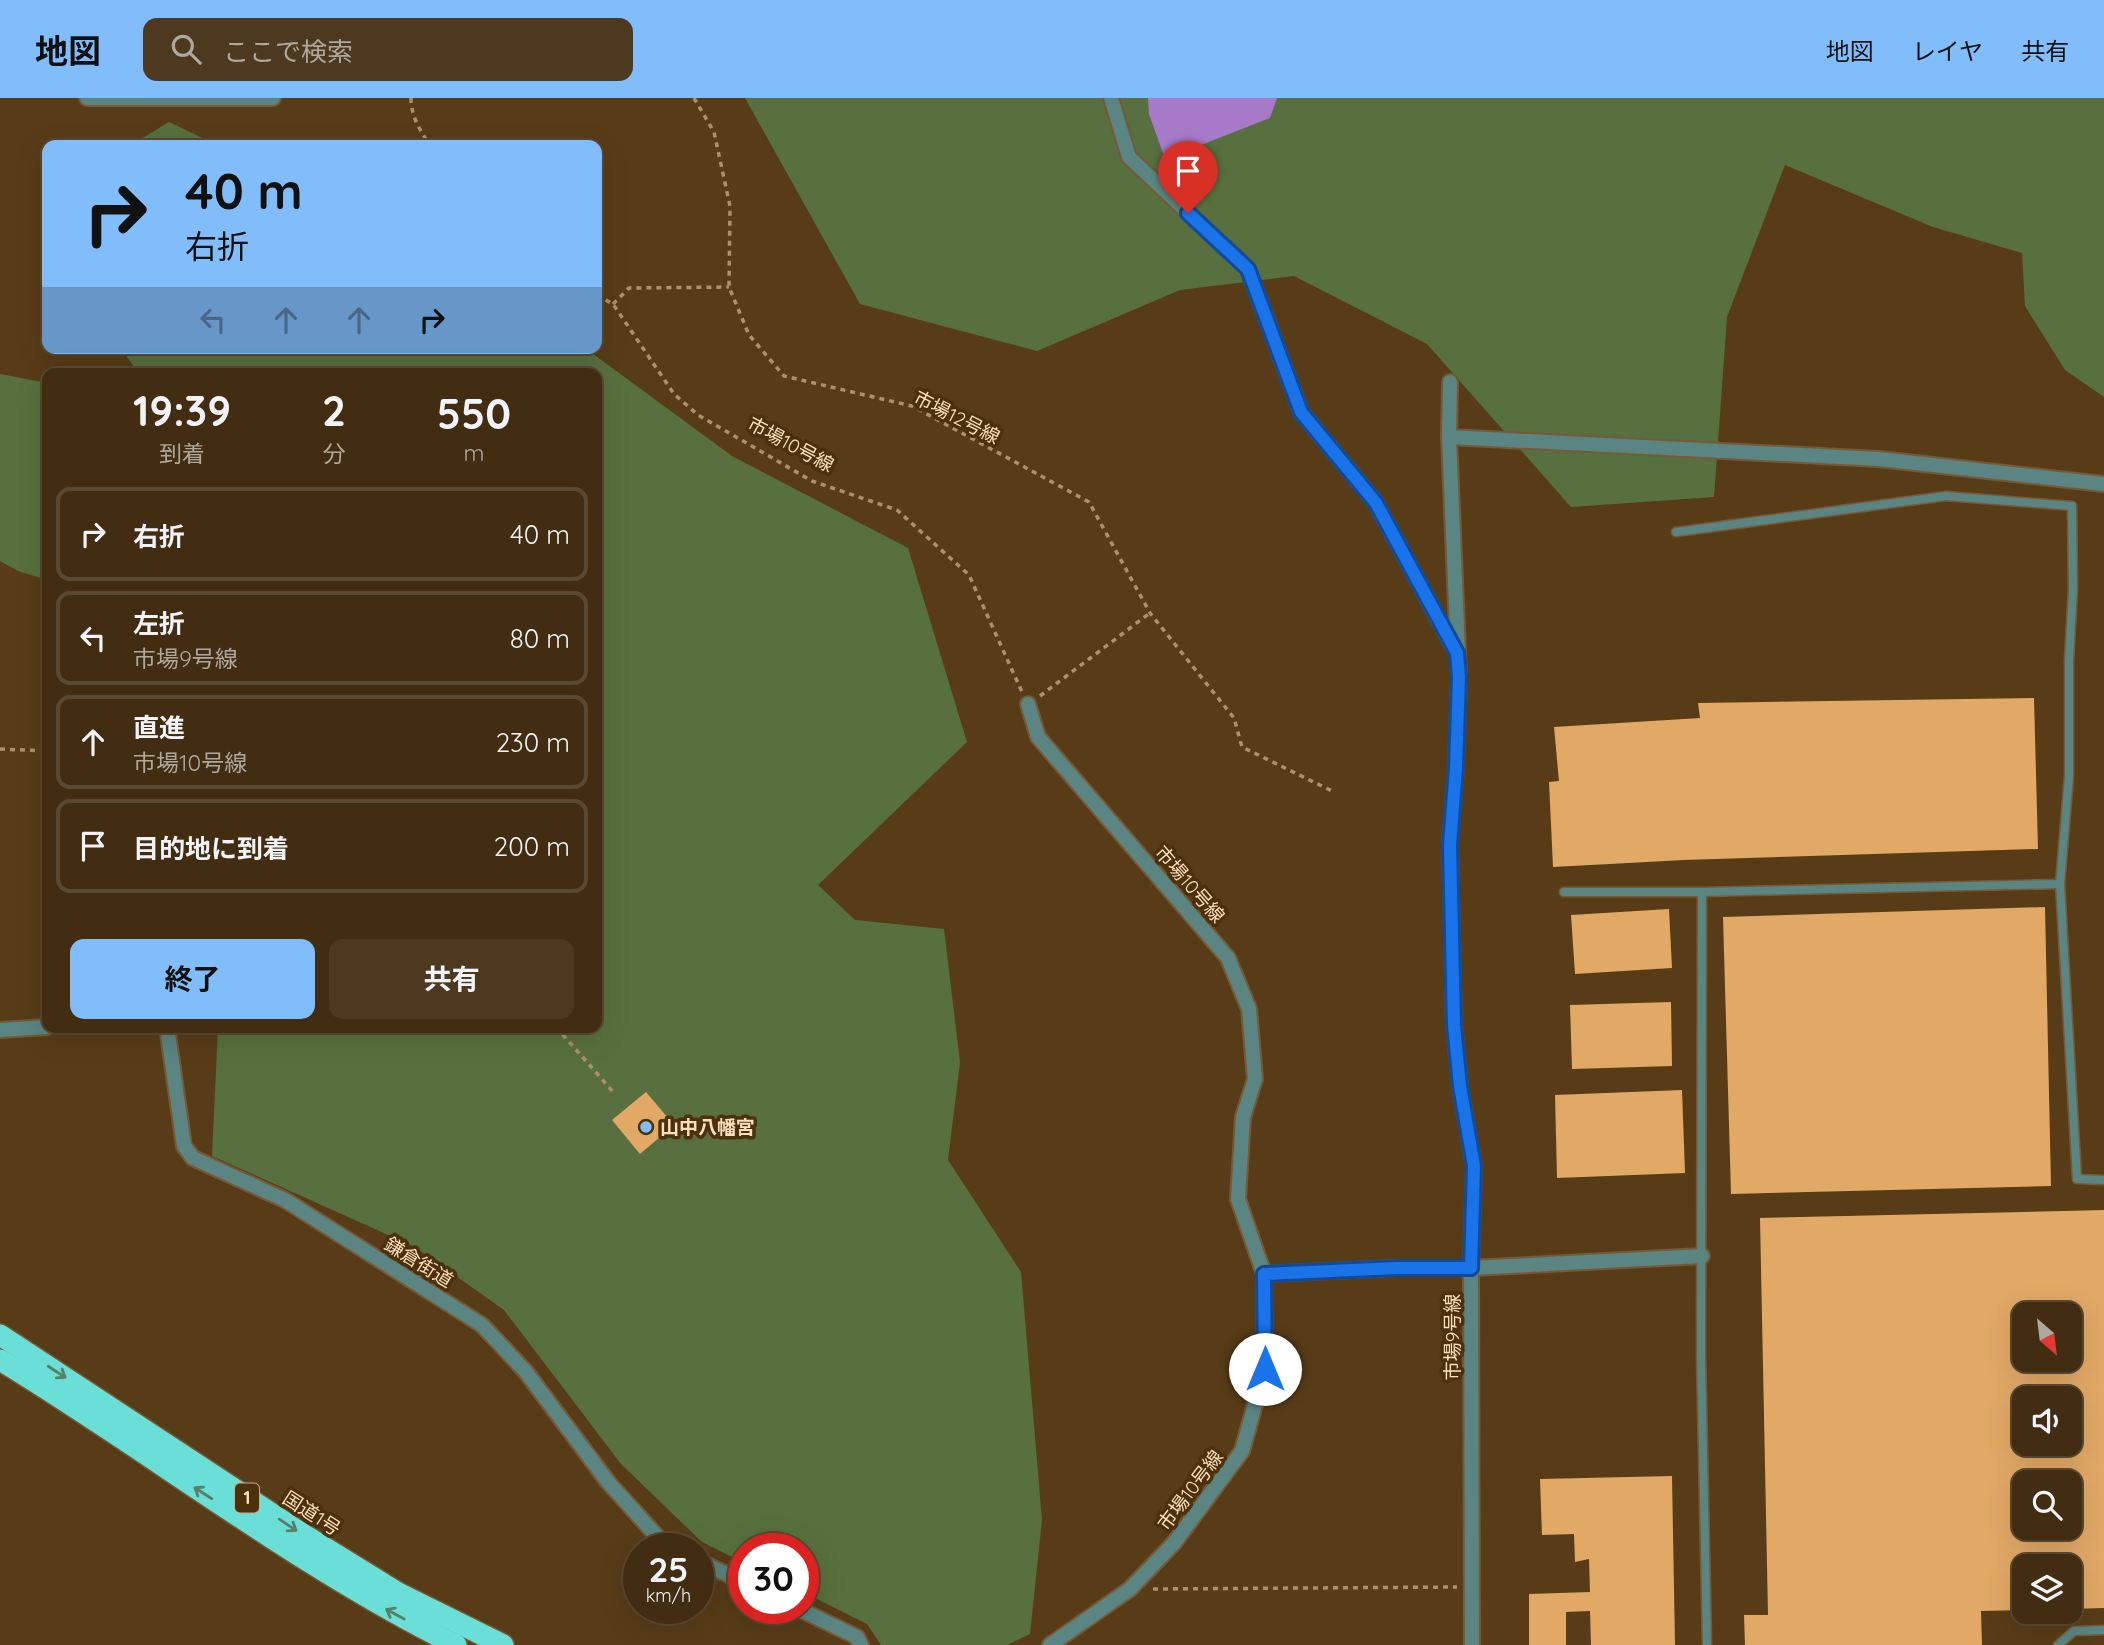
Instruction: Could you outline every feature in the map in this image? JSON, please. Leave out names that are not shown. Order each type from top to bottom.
[{"type":"highway","name":"国道1号","points":[[0,1335],[365,1573],[398,1593],[503,1645]]},
{"type":"highway","name":"1","points":[[0,1360],[354,1591],[456,1645]]},
{"type":"street","points":[[86,98],[274,98]]},
{"type":"street","points":[[1111,98],[1129,157],[1248,269],[1301,412],[1376,503],[1457,653]]},
{"type":"street","name":"市場9号線","points":[[1450,382],[1448,437],[1459,677],[1457,755],[1450,845],[1453,1011],[1460,1086],[1474,1166],[1471,1268],[1472,1645]]},
{"type":"street","points":[[1448,437],[1879,459],[2104,484]]},
{"type":"street","name":"市場10号線","points":[[1028,704],[1038,737],[1228,958],[1249,1009],[1255,1079],[1242,1118],[1238,1199],[1264,1274],[1265,1369],[1242,1451],[1174,1544],[1130,1589],[1050,1645]]},
{"type":"street","points":[[0,1030],[42,1027]]},
{"type":"street","name":"鎌倉街道","points":[[168,1033],[184,1146],[193,1158],[285,1200],[482,1325],[526,1372],[608,1482],[654,1533]]},
{"type":"street","points":[[1264,1274],[1397,1268],[1471,1268],[1702,1256]]},
{"type":"street","points":[[819,1619],[857,1637],[861,1645]]},
{"type":"lane","points":[[1676,533],[1946,496],[2072,506],[2069,776],[2060,884],[2077,1179],[2104,1181]]},
{"type":"lane","points":[[1564,892],[1702,892],[2060,884]]},
{"type":"lane","points":[[1702,892],[1702,1256],[1707,1645]]},
{"type":"lane","points":[[2058,1645],[2074,1631],[2104,1630]]},
{"type":"path","points":[[411,98],[411,109],[426,140]]},
{"type":"path","name":"市場12号線","points":[[694,98],[713,132],[730,206],[729,287],[749,335],[784,376],[912,406],[1089,502],[1150,613],[1234,718],[1242,747],[1332,791]]},
{"type":"path","points":[[613,304],[629,288],[729,287]]},
{"type":"path","name":"市場10号線","points":[[602,298],[613,304],[674,394],[698,415],[812,481],[897,510],[970,575],[1028,704]]},
{"type":"path","points":[[1028,704],[1150,613]]},
{"type":"path","points":[[0,749],[42,751]]},
{"type":"path","points":[[561,1033],[615,1094]]},
{"type":"path","points":[[1130,1589],[1472,1587]]},
{"type":"green space","points":[[745,98],[2104,98],[2104,397],[2065,370],[2025,306],[2022,253],[1933,227],[1785,165],[1727,317],[1714,497],[1571,507],[1427,344],[1294,276],[1180,290],[1037,351],[860,304]]},
{"type":"green space","points":[[169,122],[207,140],[139,140]]},
{"type":"green space","points":[[125,354],[593,354],[732,456],[908,548],[967,742],[818,885],[855,920],[944,929],[960,1062],[948,1160],[1021,1272],[1042,1520],[1030,1634],[1007,1645],[881,1645],[867,1624],[819,1600],[819,1533],[728,1533],[728,1555],[714,1548],[714,1533],[693,1533],[621,1464],[504,1310],[415,1247],[212,1156],[218,1033],[602,1033],[602,368],[135,368]]},
{"type":"green space","points":[[0,374],[42,382],[42,578],[18,571],[0,561]]},
{"type":"shaded area","points":[[1148,98],[1277,98],[1270,118],[1165,159],[1149,114]]},
{"type":"building","points":[[2034,698],[2038,849],[1684,860],[1553,867],[1549,782],[1559,781],[1554,727],[1700,718],[1698,703]]},
{"type":"building","points":[[2045,907],[2051,1186],[1731,1194],[1723,917]]},
{"type":"building","points":[[1669,909],[1672,968],[1575,974],[1571,915]]},
{"type":"building","points":[[1671,1002],[1672,1066],[1572,1069],[1570,1005]]},
{"type":"building","points":[[1682,1090],[1685,1173],[1557,1178],[1555,1095]]},
{"type":"building","points":[[646,1092],[674,1125],[640,1154],[612,1120]]},
{"type":"building","points":[[2104,1210],[2104,1608],[2082,1609],[2082,1554],[2012,1554],[2012,1610],[1981,1611],[1982,1645],[1745,1645],[1744,1615],[1768,1615],[1760,1218]]},
{"type":"building","points":[[1672,1476],[1675,1645],[1591,1645],[1590,1611],[1566,1612],[1566,1645],[1529,1645],[1529,1594],[1590,1592],[1589,1559],[1575,1562],[1574,1534],[1542,1535],[1540,1479]]},
{"type":"place","name":"山中八幡宮","points":[[646,1127]]},
{"type":"route","points":[[1188,213],[1248,269],[1301,412],[1376,503],[1457,653],[1459,677],[1450,845],[1454,1025],[1460,1086],[1474,1166],[1471,1268],[1397,1268],[1264,1274],[1265,1369]]}]
